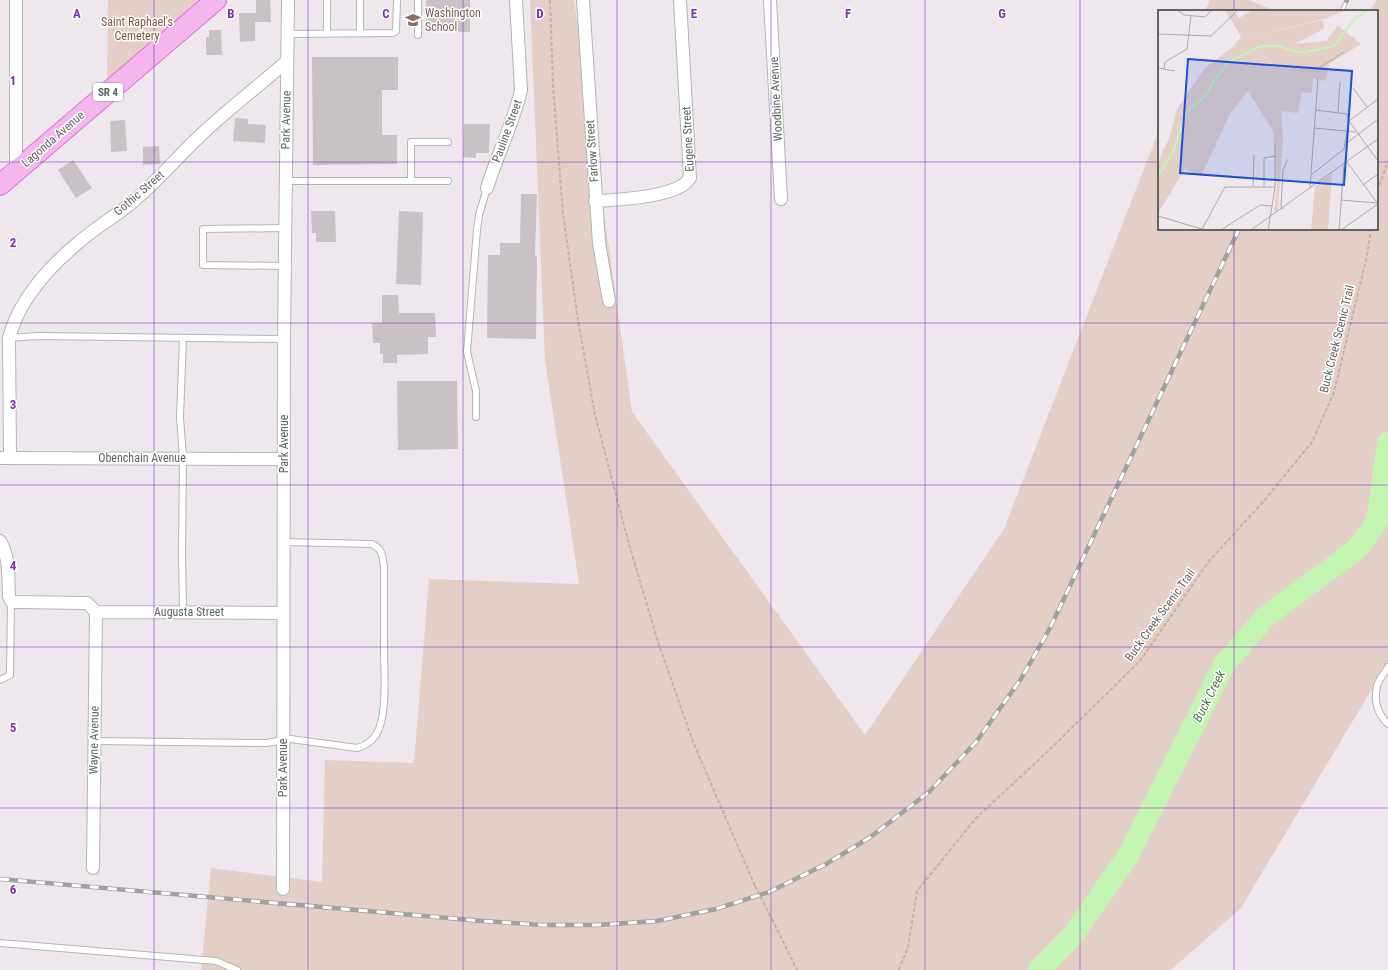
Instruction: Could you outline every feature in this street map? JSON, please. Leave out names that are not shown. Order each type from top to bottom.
[{"type":"main road","name":"Lagonda Avenue","points":[[0,185],[216,0]]},
{"type":"street","points":[[16,0],[16,171]]},
{"type":"street","name":"Park Avenue","points":[[283,889],[284,339],[288,0]]},
{"type":"street","name":"Pauline Street","points":[[487,188],[494,165],[518,103],[521,90],[516,0]]},
{"type":"street","name":"Farlow Street","points":[[583,0],[595,201],[599,243],[609,301]]},
{"type":"street","name":"Eugene Street","points":[[595,201],[666,192],[684,184],[690,178],[680,0]]},
{"type":"street","name":"Woodbine Avenue","points":[[770,0],[781,199]]},
{"type":"street","name":"Gothic Street","points":[[0,360],[5,352],[13,322],[21,306],[54,264],[79,242],[130,204],[204,131],[287,61]]},
{"type":"street","name":"Gothic Street","points":[[5,458],[9,338]]},
{"type":"street","name":"Obenchain Avenue","points":[[5,458],[284,459]]},
{"type":"street","points":[[0,541],[7,556],[8,596],[11,601],[86,603],[96,612]]},
{"type":"street","name":"Augusta Street","points":[[96,612],[283,613]]},
{"type":"street","name":"Wayne Avenue","points":[[93,868],[96,612]]},
{"type":"lane","points":[[327,0],[327,34]]},
{"type":"lane","points":[[360,0],[360,33]]},
{"type":"lane","points":[[288,34],[395,32],[396,0]]},
{"type":"lane","points":[[418,0],[418,35]]},
{"type":"lane","points":[[412,181],[412,142],[448,142]]},
{"type":"lane","points":[[285,181],[448,181]]},
{"type":"lane","points":[[476,416],[476,391],[467,352],[477,230],[479,215],[487,188]]},
{"type":"lane","points":[[285,228],[203,229],[203,265],[285,266]]},
{"type":"lane","points":[[9,338],[38,336],[284,339]]},
{"type":"lane","points":[[183,338],[180,417],[184,458],[182,553],[183,612]]},
{"type":"lane","points":[[94,741],[266,743],[283,742],[292,739],[356,748],[364,746],[371,741],[377,734],[383,714],[384,566],[382,553],[372,544],[284,542]]},
{"type":"lane","points":[[0,680],[10,675],[11,601]]},
{"type":"lane","points":[[1388,667],[1377,685],[1376,704],[1380,717],[1388,724]]},
{"type":"lane","points":[[0,943],[216,961],[237,970]]},
{"type":"path","points":[[550,0],[554,86],[563,214],[578,320],[595,416],[629,544],[658,642],[693,742],[755,886],[797,970]]},
{"type":"path","points":[[1378,188],[1388,162]]},
{"type":"path","name":"Buck Creek Scenic Trail","points":[[899,970],[908,947],[917,891],[976,818],[1043,756],[1140,661],[1209,561],[1263,502],[1312,442],[1334,392],[1367,256],[1371,230]]},
{"type":"green space","name":"Saint Raphael's Cemetery","points":[[108,0],[216,0],[107,93]]},
{"type":"green space","points":[[530,0],[574,0],[632,412],[865,735],[1004,529],[1158,133],[1158,230],[1378,230],[1378,10],[1371,10],[1376,0],[1388,0],[1388,662],[1241,908],[1171,970],[201,970],[211,868],[322,882],[325,760],[414,763],[429,579],[579,584],[545,360]]},
{"type":"green space","points":[[1210,0],[1248,0],[1273,10],[1205,10]]},
{"type":"building","points":[[256,0],[270,0],[271,22],[255,22],[255,41],[240,42],[239,13],[256,13]]},
{"type":"building","points":[[426,0],[470,0],[470,32],[426,31]]},
{"type":"building","points":[[209,30],[221,30],[222,55],[206,55],[206,37],[209,37]]},
{"type":"building","points":[[312,57],[398,57],[398,90],[382,90],[382,135],[397,135],[397,164],[313,165]]},
{"type":"building","points":[[235,118],[248,119],[248,124],[266,125],[265,143],[233,141]]},
{"type":"building","points":[[125,120],[127,151],[111,152],[110,121]]},
{"type":"building","points":[[464,124],[490,124],[489,153],[476,153],[476,158],[463,157]]},
{"type":"building","points":[[159,146],[160,164],[143,165],[143,147]]},
{"type":"building","points":[[73,160],[92,188],[76,198],[58,170]]},
{"type":"building","points":[[521,194],[537,194],[535,256],[537,256],[536,339],[487,338],[488,255],[500,255],[500,243],[520,243]]},
{"type":"building","points":[[311,211],[335,211],[336,242],[316,242],[316,233],[312,233]]},
{"type":"building","points":[[399,211],[423,212],[421,285],[396,284]]},
{"type":"building","points":[[382,295],[398,295],[399,313],[435,313],[436,337],[428,337],[428,354],[397,355],[397,363],[383,363],[383,354],[380,354],[380,343],[373,343],[372,323],[382,323]]},
{"type":"building","points":[[397,381],[457,381],[458,449],[398,450]]},
{"type":"waterway","name":"Buck Creek","points":[[1039,970],[1073,935],[1128,856],[1224,665],[1265,617],[1357,549],[1377,522],[1388,443]]},
{"type":"railway","points":[[1342,10],[1347,0]]},
{"type":"railway","points":[[0,879],[482,921],[542,925],[597,925],[657,921],[716,909],[769,892],[826,864],[869,838],[929,792],[976,742],[1021,679],[1050,628],[1239,230]]},
{"type":"place","name":"Washington School","points":[[413,20]]}]
